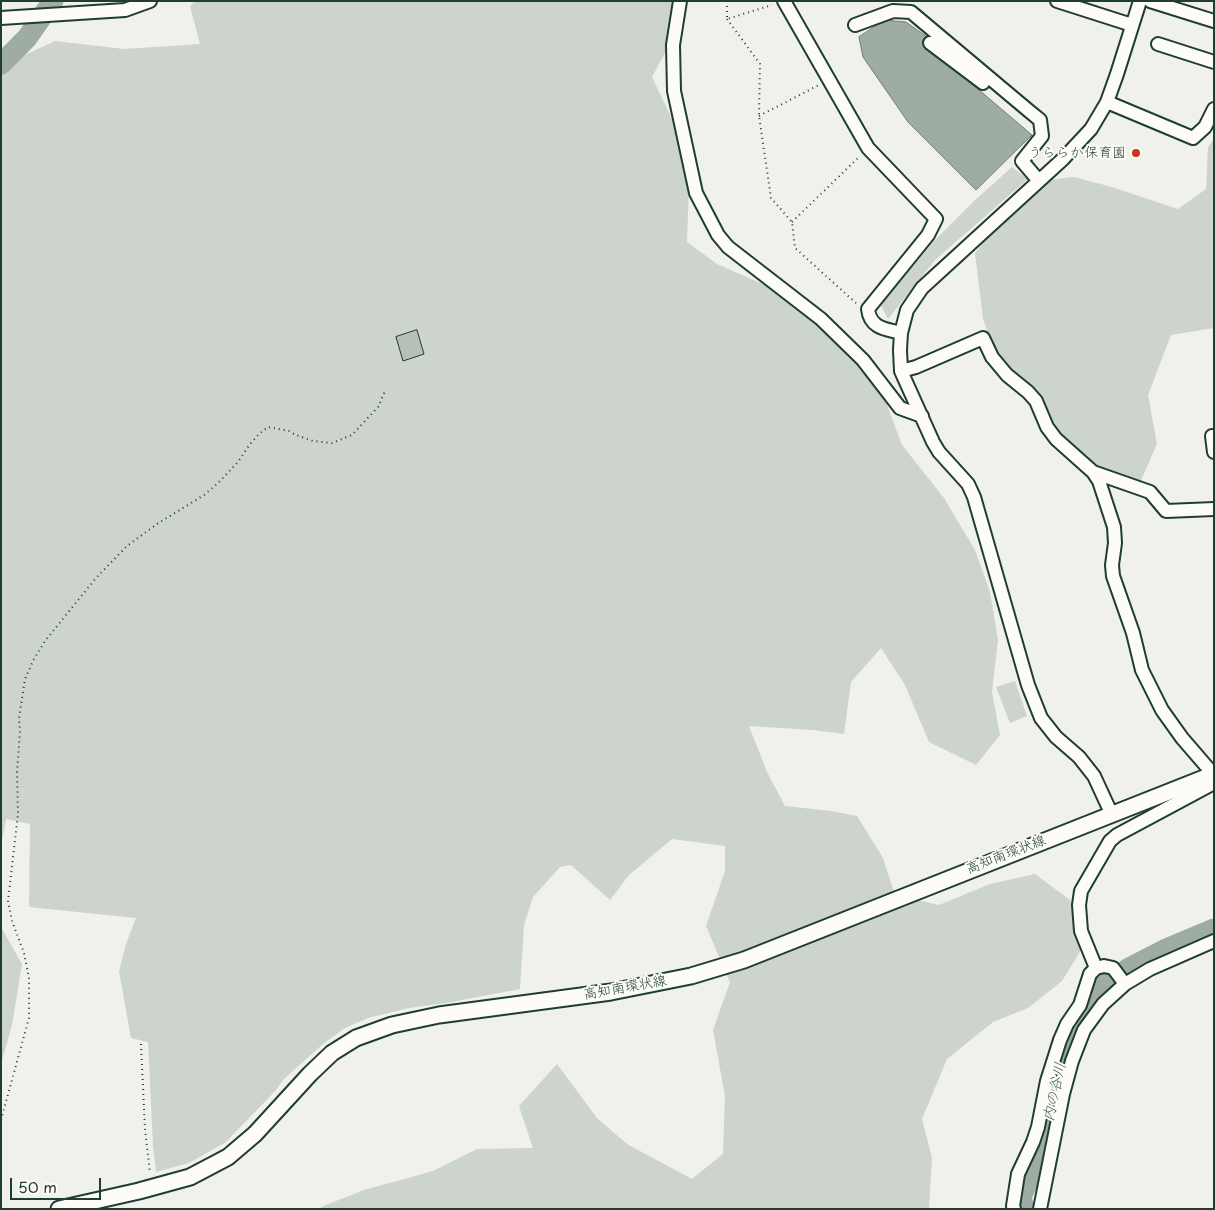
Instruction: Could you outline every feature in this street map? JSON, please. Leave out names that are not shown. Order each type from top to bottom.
[{"type":"main road","name":"高知南環状線","points":[[59,1209],[152,1188],[190,1177],[228,1157],[255,1134],[332,1053],[356,1038],[392,1025],[440,1014],[611,992],[691,976],[744,960],[1214,774]]},
{"type":"street","points":[[1,18],[125,10],[150,1]]},
{"type":"street","points":[[680,1],[673,45],[674,91],[696,193],[718,235],[728,247],[821,319],[863,360],[900,408],[922,416]]},
{"type":"street","points":[[1057,1],[1132,25]]},
{"type":"street","points":[[1112,815],[1094,776],[1079,757],[1056,737],[1041,718],[1028,685],[974,497],[968,484],[939,452],[933,442],[901,371],[900,333],[907,310],[922,288],[1063,159],[1091,129],[1107,102],[1140,1]]},
{"type":"street","points":[[1150,1],[1214,21]]},
{"type":"street","points":[[779,3],[829,80],[868,148],[936,219],[928,235],[868,309],[868,317],[882,329],[900,333]]},
{"type":"street","points":[[855,25],[893,11],[911,12],[1040,120],[1042,136],[1022,161],[1039,181]]},
{"type":"street","points":[[930,43],[1025,114],[1029,111]]},
{"type":"street","points":[[1158,44],[1214,62]]},
{"type":"street","points":[[1107,102],[1193,138],[1205,128],[1214,109]]},
{"type":"street","points":[[901,371],[983,338],[992,357],[1007,375],[1028,392],[1036,402],[1047,427],[1056,439],[1093,472],[1099,481],[1114,527],[1113,576],[1133,633],[1142,670],[1162,710],[1182,738],[1214,774]]},
{"type":"street","points":[[1212,436],[1214,452]]},
{"type":"street","points":[[1093,472],[1150,492],[1166,511],[1214,509]]},
{"type":"street","points":[[1096,968],[1081,931],[1079,905],[1081,891],[1110,841],[1117,835],[1214,783]]},
{"type":"street","points":[[1040,1209],[1063,1094],[1072,1061],[1084,1030],[1103,1004],[1124,982],[1214,941]]},
{"type":"street","points":[[1014,1209],[1018,1174],[1034,1142],[1047,1081],[1060,1040],[1067,1024],[1080,1005],[1090,974],[1096,968],[1104,966],[1113,968],[1124,982]]},
{"type":"path","points":[[727,1],[727,19],[760,64],[759,116],[771,198],[792,222],[795,248],[868,314]]},
{"type":"path","points":[[727,19],[779,3]]},
{"type":"path","points":[[759,116],[829,80]]},
{"type":"path","points":[[792,222],[868,148]]},
{"type":"path","points":[[1,1120],[29,1018],[29,978],[24,953],[12,921],[8,901],[18,814],[16,772],[20,718],[25,678],[34,659],[45,641],[96,578],[127,546],[157,524],[204,495],[238,462],[250,444],[268,427],[289,431],[296,436],[313,441],[332,443],[352,435],[378,407],[384,390]]},
{"type":"path","points":[[142,1044],[145,1129],[152,1188]]},
{"type":"shaded area","points":[[195,1],[675,1],[667,49],[652,77],[675,125],[689,188],[687,242],[717,264],[776,290],[833,338],[881,389],[902,445],[944,498],[975,550],[990,592],[998,640],[992,692],[1000,735],[976,765],[929,742],[905,685],[881,648],[851,682],[844,734],[749,726],[767,772],[785,806],[857,816],[883,858],[895,895],[939,905],[990,884],[1035,874],[1070,900],[1080,924],[1084,945],[1062,981],[1028,1008],[993,1022],[947,1059],[922,1119],[932,1158],[929,1209],[321,1209],[321,1207],[364,1190],[433,1171],[477,1149],[533,1148],[519,1106],[557,1064],[597,1118],[627,1144],[692,1179],[723,1154],[725,1096],[713,1030],[730,982],[706,926],[725,871],[725,846],[672,839],[629,875],[610,900],[571,865],[560,867],[533,897],[524,925],[520,989],[409,1008],[368,1018],[345,1028],[323,1044],[284,1079],[276,1090],[226,1142],[189,1163],[156,1172],[148,1042],[131,1038],[119,971],[126,944],[136,918],[29,907],[30,824],[6,819],[1,845],[1,66],[55,41],[124,49],[200,44],[190,6]]},
{"type":"shaded area","points":[[885,20],[906,22],[927,37],[924,43],[1032,135],[976,190],[908,122],[863,57],[859,37]]},
{"type":"shaded area","points":[[1214,139],[1214,328],[1171,335],[1148,395],[1157,444],[1138,487],[1106,476],[1069,447],[1036,394],[996,355],[983,319],[975,253],[987,238],[1048,180],[1074,177],[1112,187],[1178,209],[1206,189],[1208,147]]},
{"type":"shaded area","points":[[1012,167],[1028,179],[935,260],[888,319],[881,305],[935,240]]},
{"type":"shaded area","points":[[1015,681],[1027,716],[1010,723],[996,687]]},
{"type":"shaded area","points":[[1,927],[22,964],[12,1025],[1,1064]]},
{"type":"building","points":[[417,330],[424,354],[403,361],[396,337]]},
{"type":"waterway","points":[[1,64],[27,38],[53,1]]},
{"type":"waterway","name":"内の谷川","points":[[1024,1209],[1021,1197],[1034,1167],[1046,1130],[1059,1062],[1075,1026],[1098,990],[1129,968],[1164,950],[1214,929]]},
{"type":"place","name":"うららか保育園","points":[[1136,153]]}]
